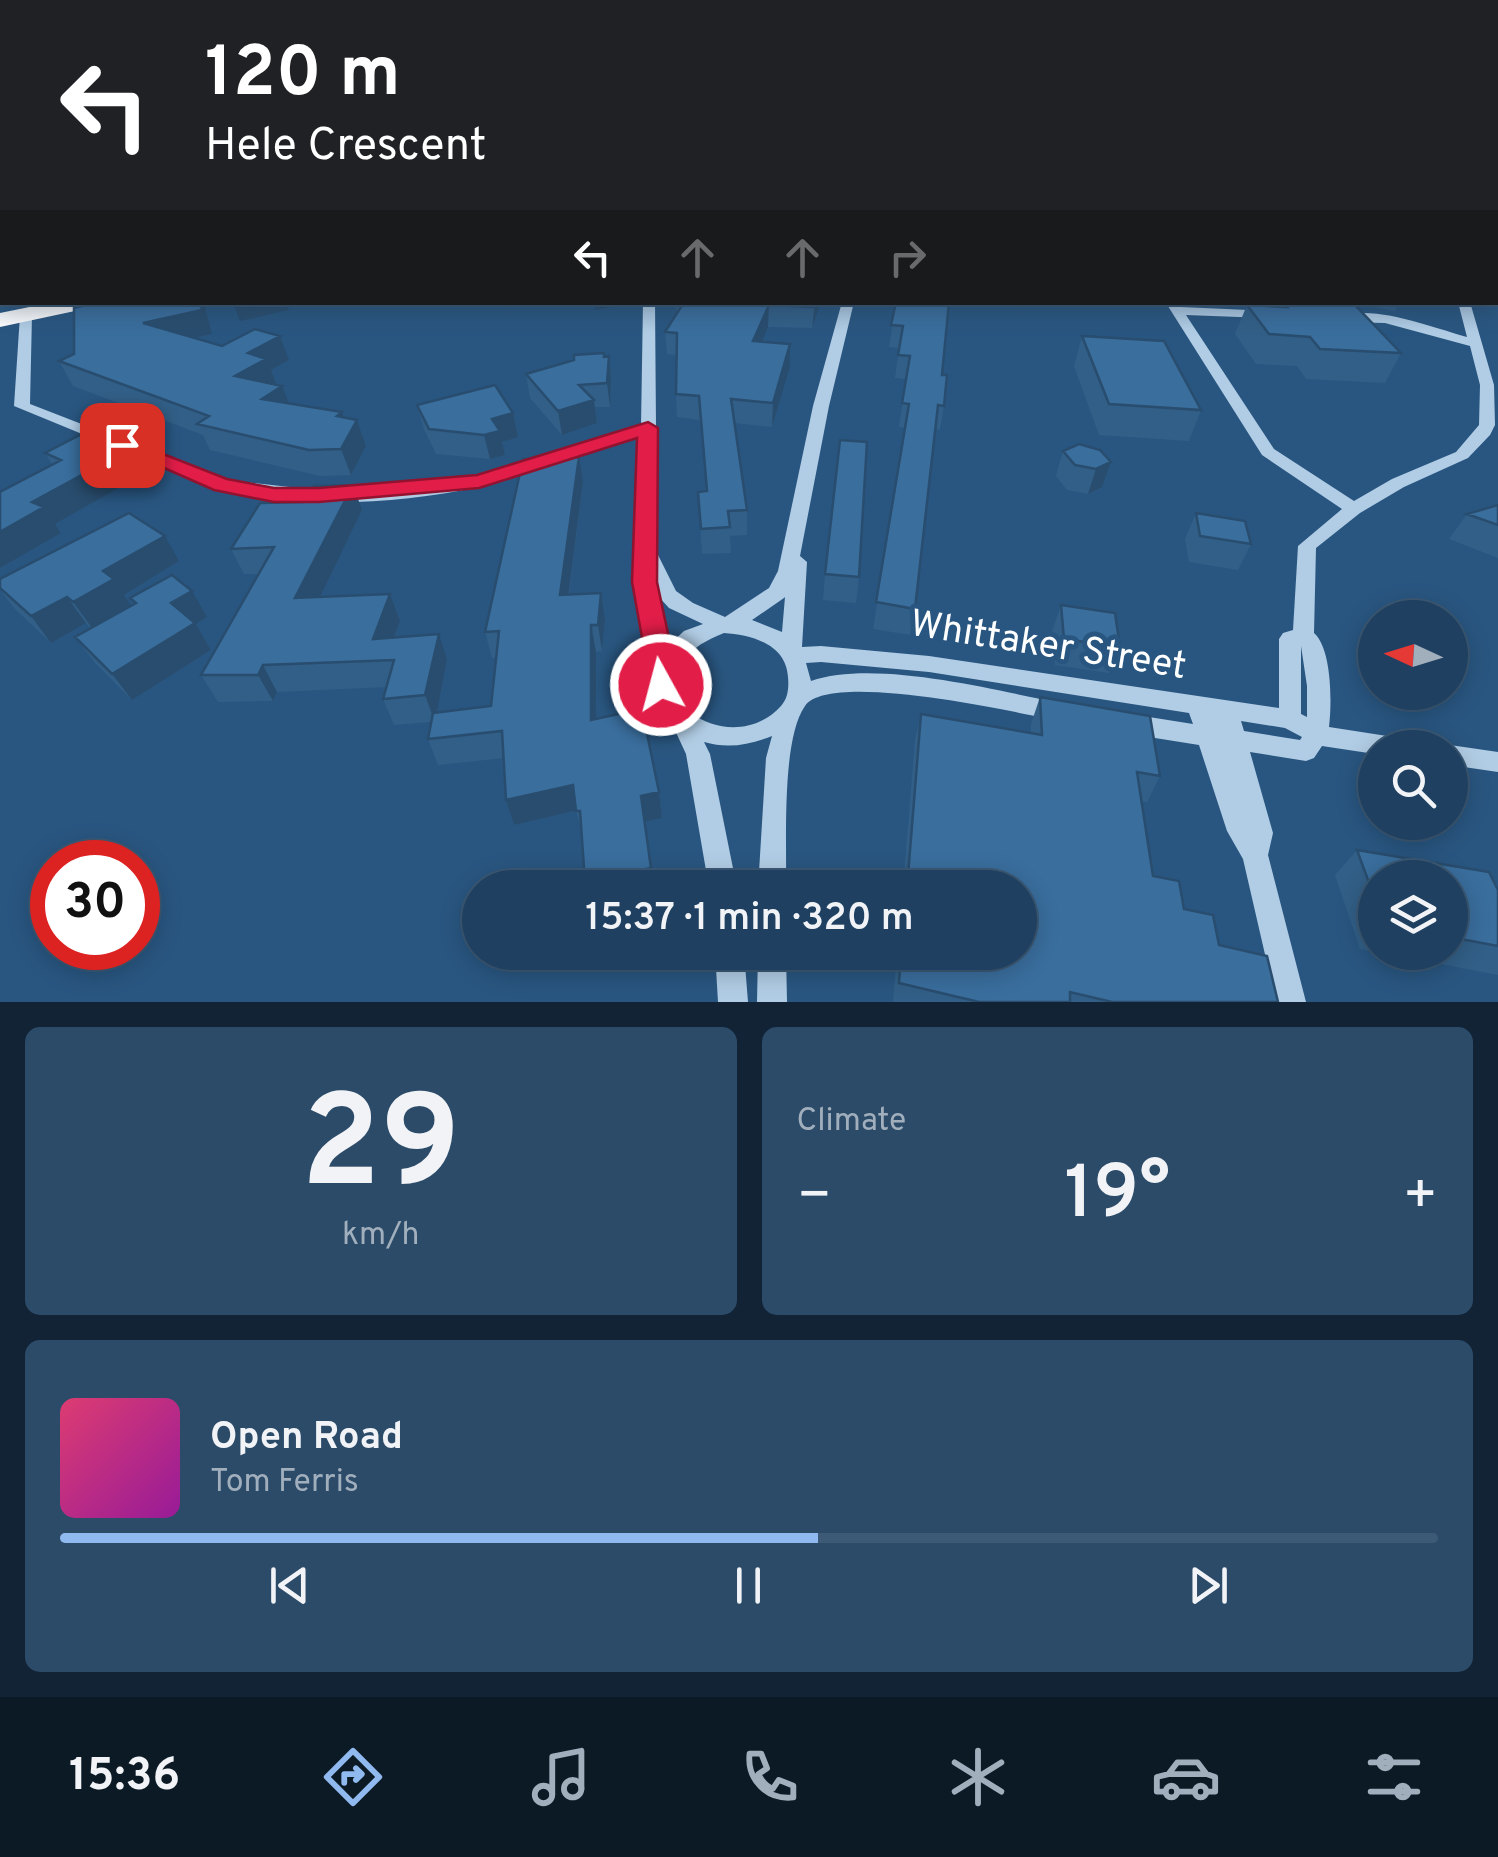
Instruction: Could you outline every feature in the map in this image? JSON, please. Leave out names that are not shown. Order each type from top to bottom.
[{"type":"highway","points":[[0,308],[28,307]]},
{"type":"highway","points":[[0,320],[28,307]]},
{"type":"street","points":[[649,305],[646,595],[664,698],[683,722],[698,754],[720,870]]},
{"type":"street","points":[[773,870],[778,758],[802,674],[793,653],[796,542],[822,406],[847,305]]},
{"type":"street","points":[[1303,636],[1307,546],[1354,509],[1398,482],[1462,455],[1482,436],[1489,405],[1465,305]]},
{"type":"street","points":[[1174,306],[1268,452],[1354,509]]},
{"type":"street","points":[[1174,306],[1290,315]]},
{"type":"street","points":[[28,307],[22,406],[222,485],[246,490],[319,495],[479,482],[648,428]]},
{"type":"street","points":[[1329,317],[1386,319],[1476,344]]},
{"type":"street","points":[[648,538],[656,576],[667,596],[684,610],[771,634],[793,653]]},
{"type":"street","points":[[662,671],[677,645],[690,635],[726,624],[776,592],[796,542]]},
{"type":"street","points":[[1290,719],[1290,640],[1303,636]]},
{"type":"street","points":[[1303,636],[1314,644],[1318,736]]},
{"type":"street","name":"Whittaker Street","points":[[793,653],[929,664],[1290,719],[1318,736],[1358,742]]},
{"type":"street","name":"Whittaker Street","points":[[794,704],[824,684],[860,682],[1238,743],[1306,751],[1318,736]]},
{"type":"street","points":[[683,722],[726,737],[750,734],[772,726],[794,704]]},
{"type":"street","points":[[1199,708],[1240,831],[1255,855],[1291,1002]]},
{"type":"street","points":[[1227,712],[1260,833],[1255,855]]},
{"type":"street","points":[[1468,758],[1498,762]]},
{"type":"street","points":[[731,970],[734,1002]]},
{"type":"street","points":[[772,970],[772,1002]]},
{"type":"building","points":[[201,305],[202,310],[143,323],[222,346],[255,329],[280,336],[248,353],[266,359],[235,376],[282,386],[262,399],[342,412],[337,416],[357,420],[341,449],[309,450],[197,424],[209,416],[59,361],[74,354],[74,308]]},
{"type":"building","points":[[682,305],[769,305],[753,341],[790,344],[773,403],[731,399],[747,510],[728,511],[730,527],[701,529],[698,492],[707,491],[699,396],[676,394],[677,333],[665,332]]},
{"type":"building","points":[[895,305],[949,305],[942,375],[947,375],[944,406],[938,405],[915,609],[876,602],[909,404],[902,403],[910,356],[898,355],[903,326],[891,325]]},
{"type":"building","points":[[1247,305],[1355,305],[1401,353],[1320,349],[1310,337],[1269,334]]},
{"type":"building","points":[[1082,336],[1164,341],[1201,410],[1109,404]]},
{"type":"building","points":[[604,353],[604,357],[609,356],[607,383],[579,385],[594,400],[558,411],[526,374],[574,360],[574,355]]},
{"type":"building","points":[[495,385],[513,413],[492,419],[500,431],[484,435],[429,429],[417,405]]},
{"type":"building","points":[[80,435],[122,453],[32,502],[44,507],[0,532],[0,492],[61,460],[45,453]]},
{"type":"building","points":[[840,440],[867,442],[859,577],[825,574]]},
{"type":"building","points":[[1079,444],[1100,450],[1111,462],[1096,469],[1075,465],[1063,451]]},
{"type":"building","points":[[579,457],[560,595],[601,593],[598,625],[591,625],[591,720],[642,709],[659,792],[641,796],[651,868],[584,870],[580,811],[576,811],[573,785],[506,800],[502,731],[428,739],[433,713],[491,706],[499,631],[485,632],[523,459]]},
{"type":"building","points":[[353,485],[295,598],[390,594],[373,639],[439,634],[425,695],[383,699],[394,660],[263,665],[258,675],[201,675],[274,547],[231,549],[260,503],[304,502],[314,486]]},
{"type":"building","points":[[1498,505],[1498,525],[1467,514]]},
{"type":"building","points":[[129,513],[165,536],[103,571],[114,579],[73,602],[67,597],[31,616],[0,588],[0,579]]},
{"type":"building","points":[[1196,513],[1245,521],[1251,544],[1200,536]]},
{"type":"building","points":[[172,575],[192,591],[171,603],[195,623],[112,674],[75,637],[136,603],[130,598]]},
{"type":"building","points":[[1061,605],[1115,613],[1120,647],[1064,639]]},
{"type":"building","points":[[1040,697],[1150,716],[1160,776],[1137,772],[1153,876],[1179,881],[1184,909],[1213,915],[1219,945],[1267,956],[1278,1002],[1112,1002],[1070,992],[1070,1002],[979,1002],[899,983],[900,970],[1037,970],[1037,870],[908,870],[921,714],[1042,735]]},
{"type":"building","points":[[1357,850],[1417,860],[1361,860]]},
{"type":"building","points":[[1468,868],[1489,872],[1498,890],[1498,946],[1468,940]]},
{"type":"route","points":[[122,445],[222,485],[274,495],[319,495],[479,482],[648,428],[645,582],[662,671],[661,685]]}]
